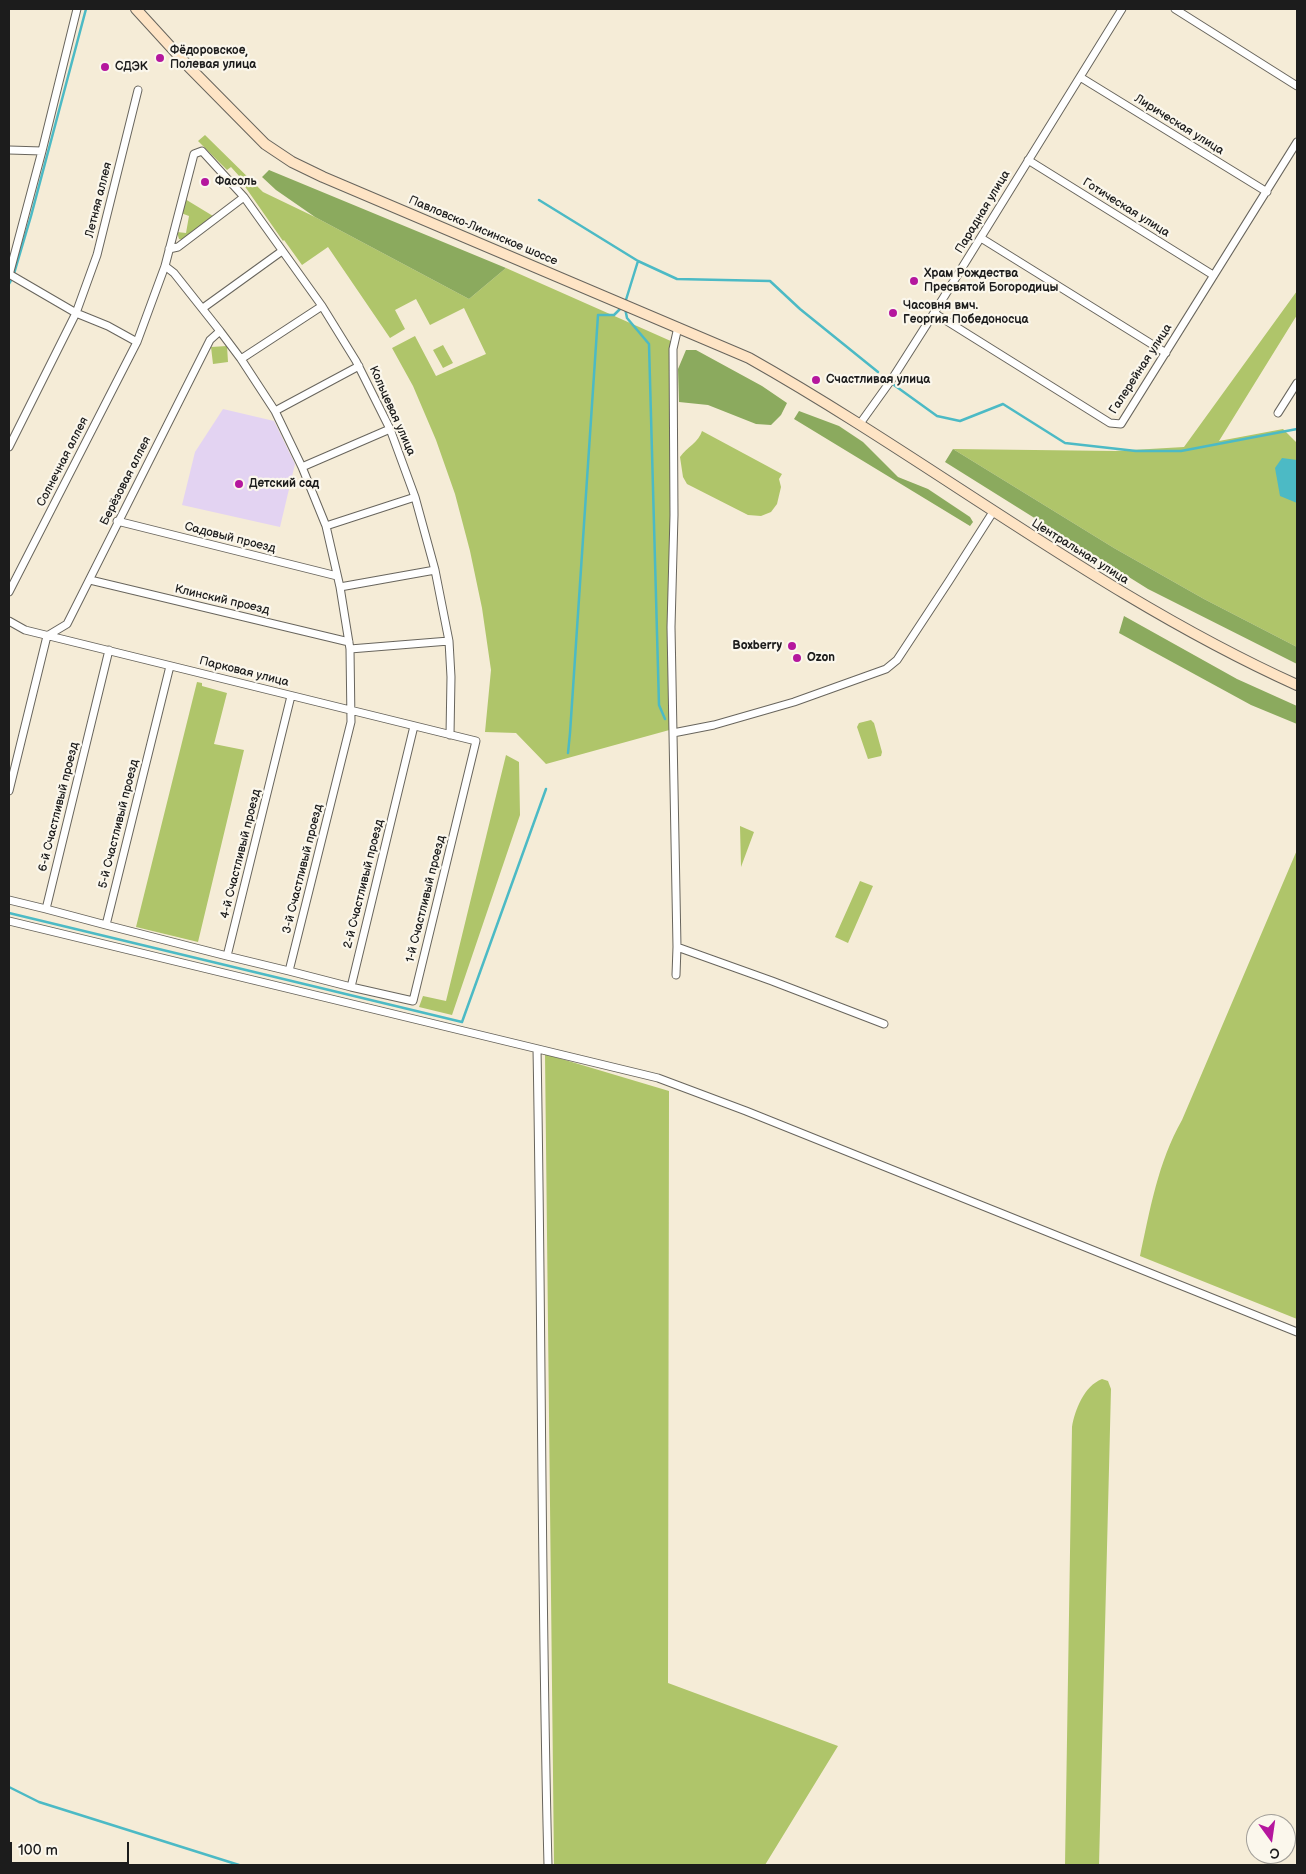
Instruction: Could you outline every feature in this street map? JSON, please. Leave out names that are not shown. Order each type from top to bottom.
[{"type":"main road","name":"Павловско-Лисинское шоссе","points":[[136,9],[243,123],[265,144],[292,162],[323,177],[749,358],[811,393],[859,425]]},
{"type":"main road","name":"Центральная улица","points":[[859,425],[1125,595],[1264,670],[1297,685]]},
{"type":"street","points":[[77,9],[9,274],[76,313],[108,326],[137,342]]},
{"type":"street","name":"Парадная улица","points":[[859,425],[892,379],[934,313],[1122,9]]},
{"type":"street","points":[[1175,9],[1297,86]]},
{"type":"street","name":"Лирическая улица","points":[[1080,77],[1267,192]]},
{"type":"street","name":"Летняя аллея","points":[[9,447],[76,313],[97,255],[138,90]]},
{"type":"street","name":"Галерейная улица","points":[[934,313],[1110,423],[1115,425],[1124,422],[1213,275],[1297,142]]},
{"type":"street","points":[[9,150],[42,151]]},
{"type":"street","name":"Кольцевая улица","points":[[194,154],[202,151],[244,197],[322,306],[359,366],[390,429],[415,496],[435,570],[449,641],[451,677],[450,734]]},
{"type":"street","name":"Солнечная аллея","points":[[9,592],[137,342],[165,266],[194,154]]},
{"type":"street","name":"Готическая улица","points":[[1028,160],[1213,275]]},
{"type":"street","points":[[169,249],[178,247],[244,197]]},
{"type":"street","points":[[981,238],[1166,353]]},
{"type":"street","points":[[203,308],[282,251]]},
{"type":"street","name":"3-й Счастливый проезд","points":[[165,266],[203,308],[241,358],[275,411],[302,467],[326,526],[340,587],[349,645],[351,722],[290,971]]},
{"type":"street","points":[[241,358],[322,306]]},
{"type":"street","points":[[676,975],[671,627],[674,515],[673,349],[678,327]]},
{"type":"street","name":"Берёзовая аллея","points":[[47,636],[67,624],[210,340],[220,331]]},
{"type":"street","points":[[275,411],[359,366]]},
{"type":"street","points":[[1278,413],[1297,383]]},
{"type":"street","points":[[302,467],[390,429]]},
{"type":"street","points":[[326,526],[415,496]]},
{"type":"street","points":[[674,733],[714,725],[778,706],[886,669],[902,652],[974,544],[993,512]]},
{"type":"street","name":"Садовый проезд","points":[[118,521],[338,576]]},
{"type":"street","points":[[340,587],[435,570]]},
{"type":"street","name":"Клинский проезд","points":[[90,580],[349,645],[449,641]]},
{"type":"street","name":"Парковая улица","points":[[9,621],[25,630],[47,636],[476,741]]},
{"type":"street","points":[[9,791],[47,636]]},
{"type":"street","name":"6-й Счастливый проезд","points":[[46,909],[109,650]]},
{"type":"street","name":"5-й Счастливый проезд","points":[[106,925],[170,666]]},
{"type":"street","name":"4-й Счастливый проезд","points":[[227,956],[291,696]]},
{"type":"street","name":"2-й Счастливый проезд","points":[[351,987],[414,726]]},
{"type":"street","name":"1-й Счастливый проезд","points":[[351,987],[413,1001],[476,741]]},
{"type":"street","points":[[9,900],[351,987]]},
{"type":"street","points":[[9,921],[667,1082],[1067,1239],[1149,1274],[1297,1332]]},
{"type":"street","points":[[677,947],[884,1024]]},
{"type":"street","points":[[537,1049],[542,1290],[543,1631],[548,1865]]},
{"type":"shaded area","name":"Детский сад","points":[[223,409],[274,421],[295,464],[280,527],[182,505],[195,452]]},
{"type":"green space","points":[[205,135],[263,192],[315,217],[469,299],[506,268],[673,342],[673,729],[546,764],[516,733],[485,732],[491,670],[482,608],[470,551],[455,494],[436,440],[413,386],[392,348],[415,336],[436,376],[486,354],[464,308],[430,325],[416,299],[395,310],[405,329],[390,338],[328,247],[302,265],[283,241],[240,177],[231,167],[227,170],[198,141]]},
{"type":"green space","points":[[269,170],[506,268],[469,299],[315,217],[276,190],[262,177]]},
{"type":"green space","points":[[185,199],[213,216],[184,240],[179,239],[177,232],[186,233],[189,216],[181,213]]},
{"type":"green space","points":[[1297,291],[1297,315],[1219,441],[1283,429],[1297,443],[1297,647],[1204,599],[1114,548],[953,449],[1115,451],[1184,447]]},
{"type":"green space","points":[[443,345],[453,363],[443,368],[433,350]]},
{"type":"green space","points":[[227,346],[228,362],[213,364],[211,347]]},
{"type":"green space","points":[[686,350],[696,350],[762,386],[787,403],[781,415],[771,425],[756,424],[708,405],[679,402],[678,369]]},
{"type":"green space","points":[[799,411],[839,426],[863,442],[898,477],[928,489],[970,517],[973,522],[970,526],[794,419]]},
{"type":"green space","points":[[702,431],[782,474],[779,479],[781,487],[777,504],[771,512],[761,516],[748,515],[687,484],[683,477],[680,457]]},
{"type":"green space","points":[[953,449],[1114,548],[1204,599],[1297,647],[1297,664],[1148,589],[945,462]]},
{"type":"green space","points":[[1124,616],[1237,679],[1297,706],[1297,724],[1251,705],[1119,633]]},
{"type":"green space","points":[[197,682],[202,683],[202,686],[227,693],[214,744],[244,750],[198,942],[136,927]]},
{"type":"green space","points":[[871,720],[874,723],[882,752],[881,756],[868,759],[857,727],[859,723]]},
{"type":"green space","points":[[506,755],[519,762],[520,815],[452,1015],[419,1007],[423,996],[446,1001]]},
{"type":"green space","points":[[740,826],[754,832],[741,867]]},
{"type":"green space","points":[[1297,850],[1297,1319],[1140,1256],[1156,1186],[1167,1152]]},
{"type":"green space","points":[[860,881],[873,886],[848,943],[835,937]]},
{"type":"green space","points":[[545,1054],[669,1091],[668,1683],[838,1746],[765,1865],[554,1865]]},
{"type":"green space","points":[[1102,1379],[1108,1381],[1111,1389],[1099,1865],[1065,1865],[1072,1427],[1081,1399],[1090,1387]]},
{"type":"water","points":[[1282,458],[1297,460],[1297,503],[1280,496],[1275,468]]},
{"type":"waterway","points":[[9,284],[13,277],[31,216],[86,9]]},
{"type":"waterway","points":[[539,200],[638,261],[677,279],[770,281],[800,309],[878,372]]},
{"type":"waterway","points":[[625,303],[638,261]]},
{"type":"waterway","points":[[568,753],[598,315],[614,315],[622,307]]},
{"type":"waterway","points":[[625,308],[627,318],[649,344],[659,705],[665,719]]},
{"type":"waterway","points":[[894,385],[937,416],[960,421],[1003,404],[1065,443],[1136,451],[1181,451],[1297,429]]},
{"type":"waterway","points":[[9,913],[462,1022],[546,789]]},
{"type":"waterway","points":[[9,1787],[39,1802],[239,1865]]},
{"type":"place","name":"Фёдоровское, Полевая улица","points":[[160,58]]},
{"type":"place","name":"СДЭК","points":[[105,67]]},
{"type":"place","name":"Фасоль","points":[[205,182]]},
{"type":"place","name":"Храм Рождества Пресвятой Богородицы","points":[[914,281]]},
{"type":"place","name":"Часовня вмч. Георгия Победоносца","points":[[893,313]]},
{"type":"place","name":"Счастливая улица","points":[[816,380]]},
{"type":"place","name":"Детский сад","points":[[239,484]]},
{"type":"place","name":"Boxberry","points":[[792,646]]},
{"type":"place","name":"Ozon","points":[[797,658]]}]
